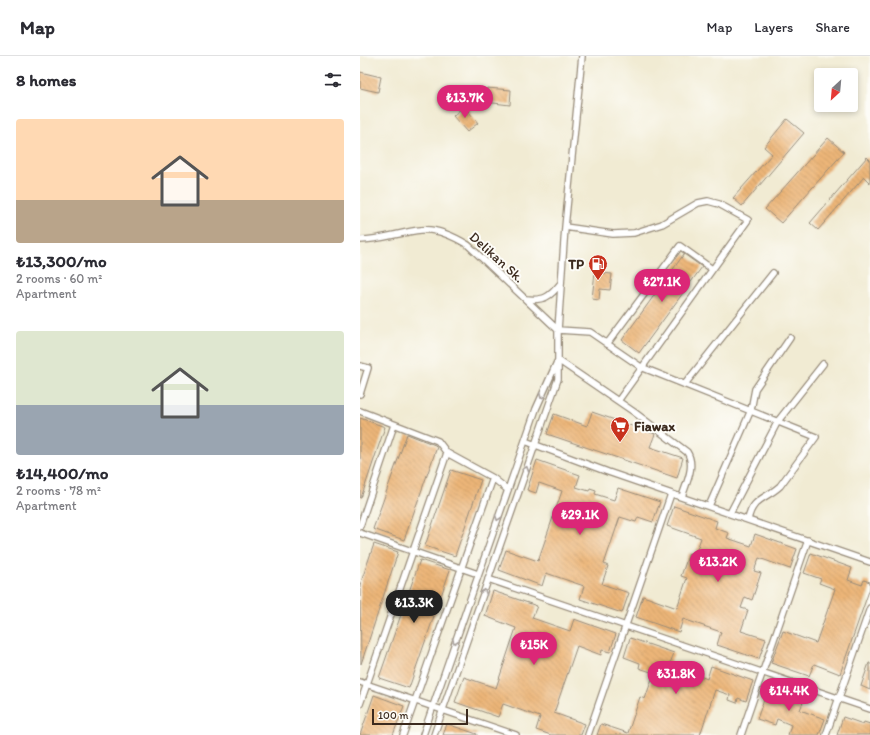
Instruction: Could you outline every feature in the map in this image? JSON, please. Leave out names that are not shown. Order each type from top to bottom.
[{"type":"street","points":[[434,735],[558,379],[558,330],[565,227],[582,56]]},
{"type":"street","points":[[565,227],[613,234],[634,233],[662,224],[698,203],[708,202],[716,203],[748,220],[618,401]]},
{"type":"street","name":"Delikan Sk.","points":[[360,240],[370,240],[423,230],[445,233],[468,245],[558,330]]},
{"type":"street","points":[[607,344],[680,246],[712,269]]},
{"type":"street","points":[[685,384],[773,273]]},
{"type":"street","points":[[526,300],[537,300],[548,297],[561,282]]},
{"type":"street","points":[[558,330],[590,332],[641,367],[816,437],[780,486],[773,492],[760,498],[754,504],[748,520]]},
{"type":"street","points":[[709,506],[751,410],[755,389],[790,338]]},
{"type":"street","points":[[558,360],[618,401],[687,452],[691,462],[691,468],[682,497]]},
{"type":"street","points":[[423,735],[536,409],[558,360]]},
{"type":"street","points":[[730,513],[778,421],[823,364]]},
{"type":"street","points":[[360,366],[368,368],[360,394]]},
{"type":"street","points":[[360,411],[438,441],[447,453],[493,478],[508,490]]},
{"type":"street","points":[[360,526],[394,425]]},
{"type":"street","points":[[525,441],[608,472],[870,562]]},
{"type":"street","points":[[360,704],[447,453]]},
{"type":"street","points":[[403,735],[493,478]]},
{"type":"street","points":[[588,735],[671,494]]},
{"type":"street","points":[[360,533],[478,574]]},
{"type":"street","points":[[741,735],[808,540]]},
{"type":"street","points":[[488,579],[870,709]]},
{"type":"street","points":[[826,735],[870,608]]},
{"type":"street","points":[[360,682],[516,735]]},
{"type":"building","points":[[360,72],[381,77],[378,92],[360,88]]},
{"type":"building","points":[[487,88],[511,90],[510,105],[485,102]]},
{"type":"building","points":[[464,106],[478,123],[467,132],[453,116]]},
{"type":"building","points":[[787,119],[804,133],[742,206],[733,198],[772,154],[764,147]]},
{"type":"building","points":[[828,138],[844,152],[781,223],[765,209]]},
{"type":"building","points":[[867,157],[870,160],[870,183],[864,177],[818,230],[810,223]]},
{"type":"building","points":[[684,254],[702,267],[639,353],[622,340]]},
{"type":"building","points":[[596,263],[603,263],[602,273],[612,274],[610,290],[600,289],[599,300],[592,299]]},
{"type":"building","points":[[592,412],[655,434],[650,447],[683,458],[677,478],[547,434],[554,414],[587,426]]},
{"type":"building","points":[[360,418],[385,427],[361,498],[360,498]]},
{"type":"building","points":[[407,434],[437,447],[404,540],[373,529]]},
{"type":"building","points":[[537,460],[580,475],[576,487],[589,491],[590,488],[596,490],[595,494],[614,500],[618,488],[660,502],[653,522],[638,517],[636,522],[620,517],[604,564],[608,566],[602,584],[629,593],[622,613],[580,599],[584,586],[546,573],[542,586],[499,570],[506,550],[538,561],[562,491],[539,483],[536,493],[527,490]]},
{"type":"building","points":[[451,470],[481,480],[455,556],[425,546]]},
{"type":"building","points":[[674,506],[717,521],[715,528],[729,533],[727,538],[751,546],[755,534],[797,549],[790,569],[759,558],[754,571],[761,573],[752,600],[745,597],[741,608],[748,610],[741,631],[766,639],[759,659],[717,645],[721,632],[683,619],[679,632],[636,617],[643,596],[677,608],[687,578],[681,576],[689,553],[695,555],[701,538],[667,526]]},
{"type":"building","points":[[374,544],[398,552],[361,664],[360,585]]},
{"type":"building","points":[[811,553],[852,568],[848,580],[862,585],[864,580],[870,582],[870,588],[840,674],[814,664],[809,676],[771,663],[783,631],[816,643],[835,589],[819,583],[821,579],[804,573]]},
{"type":"building","points":[[420,560],[450,570],[409,688],[379,678]]},
{"type":"building","points":[[493,591],[537,606],[532,618],[570,631],[574,619],[616,634],[610,652],[602,650],[601,655],[577,646],[554,713],[585,724],[581,735],[551,735],[536,730],[540,717],[503,704],[498,717],[455,702],[464,677],[496,688],[516,628],[485,616]]},
{"type":"building","points":[[630,638],[674,653],[669,666],[681,670],[682,665],[696,670],[695,674],[707,679],[711,666],[753,681],[746,701],[738,698],[737,703],[729,700],[730,695],[715,690],[700,735],[597,735],[601,724],[628,733],[640,697],[645,699],[654,673],[639,668],[640,663],[624,657]]},
{"type":"building","points":[[870,663],[870,690],[861,686]]},
{"type":"building","points":[[769,685],[805,697],[800,710],[825,719],[819,735],[788,735],[791,725],[777,719],[775,725],[757,719]]},
{"type":"building","points":[[374,695],[404,706],[393,735],[360,735]]},
{"type":"building","points":[[843,717],[863,724],[864,722],[870,724],[870,735],[837,735]]},
{"type":"building","points":[[447,724],[477,734],[477,735],[443,735]]},
{"type":"place","name":"TP","points":[[598,281]]},
{"type":"place","name":"Fiawax","points":[[620,443]]}]
